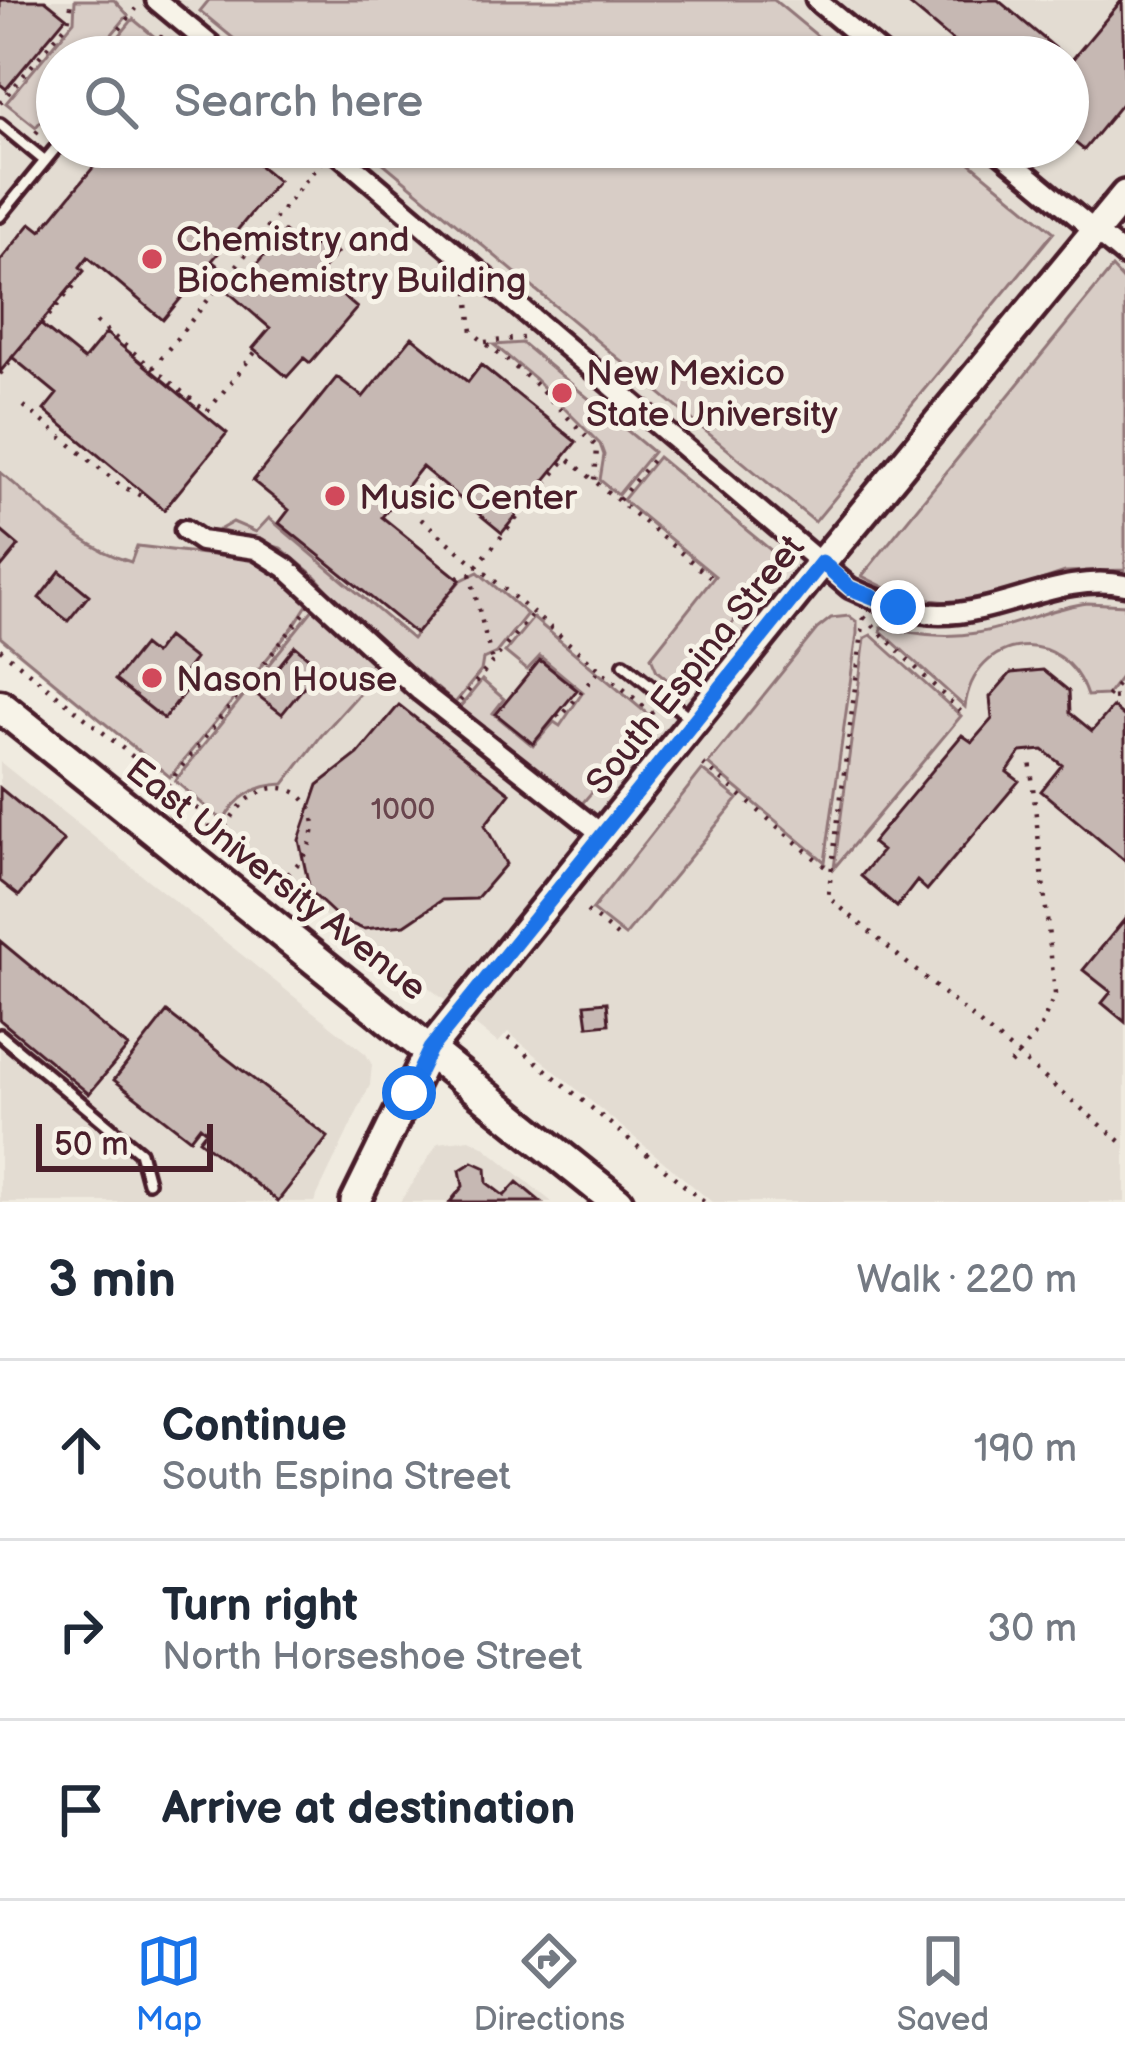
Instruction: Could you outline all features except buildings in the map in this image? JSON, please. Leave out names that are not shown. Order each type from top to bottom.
[{"type":"main road","name":"East University Avenue","points":[[0,706],[617,1202]]},
{"type":"street","points":[[816,0],[860,36]]},
{"type":"street","points":[[158,2],[199,36]]},
{"type":"street","points":[[356,168],[850,588],[898,607],[940,614],[982,609],[1046,590],[1112,582],[1125,585]]},
{"type":"street","points":[[1019,168],[1125,256]]},
{"type":"street","name":"South Espina Street","points":[[356,1201],[430,1049],[1125,195]]},
{"type":"street","points":[[185,530],[201,541],[256,549],[286,568],[449,714],[603,835]]},
{"type":"lane","points":[[0,124],[36,153]]},
{"type":"lane","points":[[0,216],[39,168]]},
{"type":"lane","points":[[624,664],[694,722]]},
{"type":"lane","points":[[0,1035],[140,1152],[148,1183]]},
{"type":"path","points":[[57,36],[68,23],[72,0]]},
{"type":"path","points":[[120,36],[158,2]]},
{"type":"path","points":[[0,104],[36,61]]},
{"type":"path","points":[[229,274],[314,168]]},
{"type":"path","points":[[41,325],[78,280]]},
{"type":"path","points":[[153,368],[220,285]]},
{"type":"path","points":[[468,292],[472,332],[532,381],[596,447],[595,481]]},
{"type":"path","points":[[96,322],[207,412],[256,351]]},
{"type":"path","points":[[485,342],[523,338]]},
{"type":"path","points":[[0,374],[14,358]]},
{"type":"path","points":[[24,406],[120,485],[141,496]]},
{"type":"path","points":[[619,500],[659,451]]},
{"type":"path","points":[[457,578],[470,574],[567,458],[710,577]]},
{"type":"path","points":[[421,519],[659,719]]},
{"type":"path","points":[[470,574],[492,662]]},
{"type":"path","points":[[167,785],[299,622],[315,595]]},
{"type":"path","points":[[449,714],[532,613]]},
{"type":"path","points":[[962,713],[864,617],[828,897],[1125,1145]]},
{"type":"path","points":[[0,649],[211,820],[208,830]]},
{"type":"path","points":[[557,715],[560,718],[599,669]]},
{"type":"path","points":[[1125,676],[1106,698],[1125,697]]},
{"type":"path","points":[[1010,1064],[1040,1029],[1055,994],[1030,759]]},
{"type":"path","points":[[703,764],[830,871]]},
{"type":"path","points":[[220,838],[231,815],[251,794],[276,788],[298,794],[310,811],[312,845],[302,864],[277,883]]},
{"type":"path","points":[[587,911],[622,940]]},
{"type":"path","points":[[508,1038],[704,1202]]},
{"type":"shaded area","name":"New Mexico State University","points":[[0,0],[1125,0],[1125,1202],[712,1202],[508,1032],[498,1043],[412,974],[400,975],[219,832],[221,821],[0,640]]},
{"type":"shaded area","points":[[75,0],[114,0],[128,15],[110,36],[62,36],[74,21]]},
{"type":"shaded area","points":[[209,0],[774,0],[818,36],[230,36],[200,11]]},
{"type":"shaded area","points":[[133,19],[154,36],[119,36]]},
{"type":"shaded area","points":[[36,67],[36,127],[6,103]]},
{"type":"shaded area","points":[[389,168],[976,168],[1054,232],[815,522]]},
{"type":"shaded area","points":[[1112,268],[1125,282],[1125,570],[1065,572],[984,599],[954,603],[902,596],[862,576]]},
{"type":"shaded area","points":[[522,343],[653,452],[618,495],[600,480],[604,455],[600,444],[494,345]]},
{"type":"shaded area","points":[[658,457],[784,561],[678,689],[657,671],[651,657],[715,576],[623,500]]},
{"type":"shaded area","points":[[0,472],[61,524],[112,555],[131,562],[137,546],[254,560],[291,582],[309,602],[170,777],[0,637]]},
{"type":"shaded area","points":[[269,518],[412,639],[460,581],[478,572],[527,614],[496,653],[483,659],[481,671],[455,703],[354,620],[316,577],[281,548],[219,530],[233,522],[256,532]]},
{"type":"shaded area","points":[[1088,603],[1125,605],[1125,672],[1107,695],[1087,696],[1076,673],[1060,657],[1041,648],[1021,647],[1001,652],[985,664],[972,682],[965,707],[881,631],[881,627],[964,635]]},
{"type":"shaded area","points":[[314,608],[378,669],[284,784],[248,794],[223,821],[175,781]]},
{"type":"shaded area","points":[[849,616],[857,622],[857,634],[825,862],[708,764],[817,629],[831,618]]},
{"type":"shaded area","points":[[533,618],[651,717],[580,806],[460,707],[482,680],[504,699],[493,713],[533,746],[554,722],[560,726],[583,692],[540,656],[527,670],[505,652]]},
{"type":"shaded area","points":[[871,635],[961,716],[834,868],[865,638]]},
{"type":"shaded area","points":[[0,762],[366,1054],[372,1065],[370,1085],[314,1202],[0,1202]]},
{"type":"shaded area","points":[[702,770],[738,799],[625,936],[592,910]]},
{"type":"shaded area","points":[[470,1139],[552,1202],[400,1202],[438,1143]]},
{"type":"place","name":"Chemistry and Biochemistry Building","points":[[152,259]]},
{"type":"place","name":"New Mexico State University","points":[[562,393]]},
{"type":"place","name":"Music Center","points":[[335,496]]},
{"type":"place","name":"Nason House","points":[[152,678]]},
{"type":"route","points":[[409,1093],[430,1049],[822,562],[850,588],[898,607]]}]
